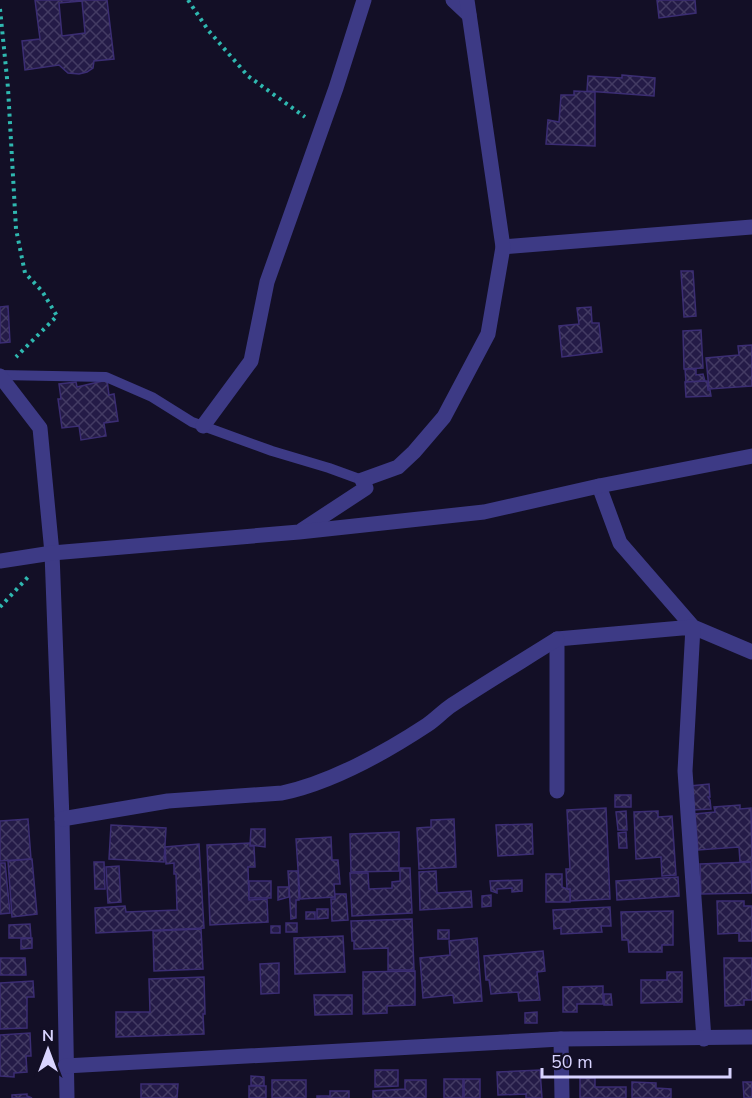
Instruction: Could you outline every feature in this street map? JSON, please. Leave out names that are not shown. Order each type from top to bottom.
[{"type":"street","points":[[203,426],[251,361],[267,282],[364,0]]},
{"type":"street","points":[[299,532],[366,488],[362,480],[398,467],[414,452],[444,417],[488,334],[503,247],[468,8],[453,0]]},
{"type":"street","points":[[503,247],[752,227]]},
{"type":"street","points":[[3,372],[40,428],[52,553],[62,819],[67,1098]]},
{"type":"street","points":[[0,561],[52,553],[299,532],[484,512],[599,486],[752,456]]},
{"type":"street","points":[[599,486],[620,543],[693,627],[752,652]]},
{"type":"street","points":[[62,819],[168,801],[298,790],[371,758],[397,743],[450,706],[557,639],[693,627]]},
{"type":"street","points":[[693,627],[685,771],[704,1039]]},
{"type":"street","points":[[557,639],[557,791]]},
{"type":"street","points":[[65,1066],[561,1039],[752,1037]]},
{"type":"street","points":[[561,1039],[562,1098]]},
{"type":"lane","points":[[3,372],[106,377],[152,397],[192,422],[272,452],[362,480]]},
{"type":"path","points":[[188,0],[208,30],[248,76],[321,129]]},
{"type":"path","points":[[0,9],[8,88],[16,228],[25,273],[42,291],[57,316],[3,372]]},
{"type":"path","points":[[0,607],[52,553]]},
{"type":"building","points":[[35,0],[107,0],[114,59],[94,61],[93,68],[79,74],[68,73],[59,65],[25,70],[22,41],[40,39]],"holes":[[[82,1],[85,33],[62,36],[59,3]]]},
{"type":"building","points":[[657,0],[695,0],[696,13],[659,18]]},
{"type":"building","points":[[622,75],[655,78],[654,96],[587,91],[588,76],[622,78]]},
{"type":"building","points":[[574,91],[595,92],[595,146],[546,144],[548,120],[559,122],[561,95],[574,95]]},
{"type":"building","points":[[681,271],[693,271],[696,316],[684,317]]},
{"type":"building","points":[[8,306],[10,342],[0,343],[0,307]]},
{"type":"building","points":[[591,307],[592,323],[599,323],[602,352],[562,357],[559,326],[579,324],[577,308]]},
{"type":"building","points":[[701,330],[703,368],[684,369],[683,331]]},
{"type":"building","points":[[752,345],[752,386],[709,389],[706,358],[739,355],[738,346]]},
{"type":"building","points":[[685,369],[696,369],[696,375],[703,374],[705,381],[686,382]]},
{"type":"building","points":[[107,380],[109,395],[114,394],[118,421],[104,423],[106,436],[81,440],[79,426],[62,428],[58,399],[61,399],[59,384],[76,382],[77,387]]},
{"type":"building","points":[[707,381],[711,396],[686,397],[685,382]]},
{"type":"building","points":[[709,784],[710,797],[708,797],[711,809],[692,810],[690,786]]},
{"type":"building","points":[[615,795],[631,795],[631,807],[615,807]]},
{"type":"building","points":[[740,805],[740,809],[751,808],[752,861],[740,862],[739,847],[698,850],[695,814],[715,812],[714,807]]},
{"type":"building","points":[[606,808],[610,899],[570,901],[566,869],[570,869],[567,810]]},
{"type":"building","points":[[626,811],[627,830],[618,830],[616,812]]},
{"type":"building","points":[[658,811],[658,817],[672,816],[676,875],[662,876],[661,857],[636,859],[634,812]]},
{"type":"building","points":[[28,819],[31,859],[0,861],[0,821]]},
{"type":"building","points":[[454,819],[456,867],[419,869],[417,828],[431,827],[431,820]]},
{"type":"building","points":[[532,824],[533,854],[498,856],[496,825]]},
{"type":"building","points":[[111,825],[166,828],[164,862],[109,859]]},
{"type":"building","points":[[251,829],[265,829],[265,847],[250,845]]},
{"type":"building","points":[[399,832],[399,871],[351,872],[350,834]]},
{"type":"building","points":[[626,832],[627,848],[619,848],[618,833]]},
{"type":"building","points":[[331,837],[332,860],[338,860],[340,884],[334,884],[335,897],[300,899],[296,839]]},
{"type":"building","points":[[250,843],[250,846],[254,846],[255,867],[248,867],[249,900],[267,899],[268,922],[210,925],[207,845]]},
{"type":"building","points":[[199,844],[204,928],[96,933],[95,908],[125,906],[126,912],[177,910],[174,863],[166,864],[165,847]]},
{"type":"building","points":[[32,859],[37,914],[12,917],[8,861]]},
{"type":"building","points":[[94,862],[104,862],[105,889],[95,889]]},
{"type":"building","points":[[751,862],[752,893],[701,894],[700,864]]},
{"type":"building","points":[[0,863],[5,863],[10,913],[0,914]]},
{"type":"building","points":[[119,866],[121,902],[108,903],[106,867]]},
{"type":"building","points":[[400,868],[410,868],[412,913],[352,916],[350,873],[368,873],[369,889],[392,888],[392,882],[400,881]]},
{"type":"building","points":[[288,871],[298,871],[299,900],[296,900],[296,918],[291,919]]},
{"type":"building","points":[[436,871],[437,893],[471,891],[472,907],[420,910],[419,872]]},
{"type":"building","points":[[546,874],[562,874],[562,887],[570,890],[570,902],[546,902]]},
{"type":"building","points":[[678,877],[679,896],[617,900],[616,881]]},
{"type":"building","points":[[522,880],[522,891],[512,892],[512,888],[497,889],[497,893],[491,891],[490,881]]},
{"type":"building","points":[[249,881],[271,881],[271,898],[249,898]]},
{"type":"building","points":[[278,887],[289,887],[289,897],[278,900]]},
{"type":"building","points":[[335,894],[346,894],[348,920],[332,921],[331,899],[335,899]]},
{"type":"building","points":[[491,895],[491,906],[482,907],[482,896]]},
{"type":"building","points":[[717,901],[744,901],[744,906],[752,906],[752,941],[739,941],[739,933],[718,934]]},
{"type":"building","points":[[610,907],[611,926],[601,926],[602,932],[561,934],[561,928],[554,929],[553,910]]},
{"type":"building","points":[[317,909],[328,909],[328,918],[317,919]]},
{"type":"building","points":[[673,911],[673,945],[662,945],[662,952],[629,952],[628,940],[622,940],[621,912]]},
{"type":"building","points":[[306,912],[315,912],[315,919],[306,919]]},
{"type":"building","points":[[412,919],[414,970],[388,970],[388,948],[354,949],[351,921]]},
{"type":"building","points":[[286,923],[297,923],[297,932],[286,932]]},
{"type":"building","points":[[30,924],[31,938],[9,938],[9,925]]},
{"type":"building","points":[[271,926],[280,926],[280,933],[271,933]]},
{"type":"building","points":[[201,929],[203,969],[154,971],[153,931]]},
{"type":"building","points":[[438,930],[449,930],[449,939],[438,939]]},
{"type":"building","points":[[343,936],[345,972],[295,974],[294,938]]},
{"type":"building","points":[[32,938],[32,948],[21,949],[21,939]]},
{"type":"building","points":[[477,938],[482,1001],[454,1003],[453,995],[423,998],[420,958],[450,955],[449,941]]},
{"type":"building","points":[[543,951],[545,971],[537,972],[540,1000],[519,1001],[518,992],[491,994],[489,980],[486,980],[484,956]]},
{"type":"building","points":[[0,958],[25,958],[26,975],[0,975]]},
{"type":"building","points":[[724,958],[752,958],[752,1000],[744,1000],[744,1005],[725,1006]]},
{"type":"building","points":[[279,963],[279,993],[261,994],[260,964]]},
{"type":"building","points":[[415,971],[415,1005],[387,1006],[387,1013],[363,1014],[363,972]]},
{"type":"building","points":[[667,972],[682,972],[682,1002],[641,1003],[641,980],[667,980]]},
{"type":"building","points":[[204,977],[204,1034],[116,1037],[116,1012],[150,1012],[149,979]]},
{"type":"building","points":[[33,981],[34,997],[27,997],[27,1028],[0,1029],[0,983]]},
{"type":"building","points":[[603,986],[603,1004],[577,1004],[577,1012],[563,1012],[563,987]]},
{"type":"building","points":[[604,994],[611,994],[612,1005],[604,1005]]},
{"type":"building","points":[[314,995],[352,995],[352,1014],[315,1015]]},
{"type":"building","points":[[537,1012],[537,1023],[525,1023],[525,1013]]},
{"type":"building","points":[[30,1033],[31,1056],[26,1056],[27,1072],[14,1073],[14,1077],[0,1076],[0,1035]]},
{"type":"building","points":[[375,1070],[398,1070],[398,1086],[375,1087]]},
{"type":"building","points":[[540,1070],[542,1098],[526,1098],[526,1094],[498,1095],[497,1072]]},
{"type":"building","points":[[251,1076],[264,1077],[264,1086],[251,1085]]},
{"type":"building","points":[[580,1078],[595,1078],[595,1087],[626,1087],[626,1098],[580,1098]]},
{"type":"building","points":[[444,1079],[463,1079],[463,1098],[444,1098]]},
{"type":"building","points":[[464,1079],[480,1079],[480,1098],[464,1098]]},
{"type":"building","points":[[272,1080],[306,1080],[306,1098],[272,1098]]},
{"type":"building","points":[[405,1080],[426,1080],[426,1098],[373,1098],[373,1091],[405,1089]]},
{"type":"building","points":[[632,1082],[656,1083],[656,1088],[671,1089],[671,1098],[632,1098]]},
{"type":"building","points":[[743,1082],[752,1082],[752,1098],[744,1098]]},
{"type":"building","points":[[141,1084],[178,1084],[177,1098],[141,1098]]},
{"type":"building","points":[[249,1086],[266,1086],[266,1098],[249,1098]]},
{"type":"building","points":[[330,1091],[349,1091],[349,1098],[317,1098],[317,1096],[330,1096]]},
{"type":"building","points":[[27,1094],[32,1098],[12,1098],[12,1095]]}]
